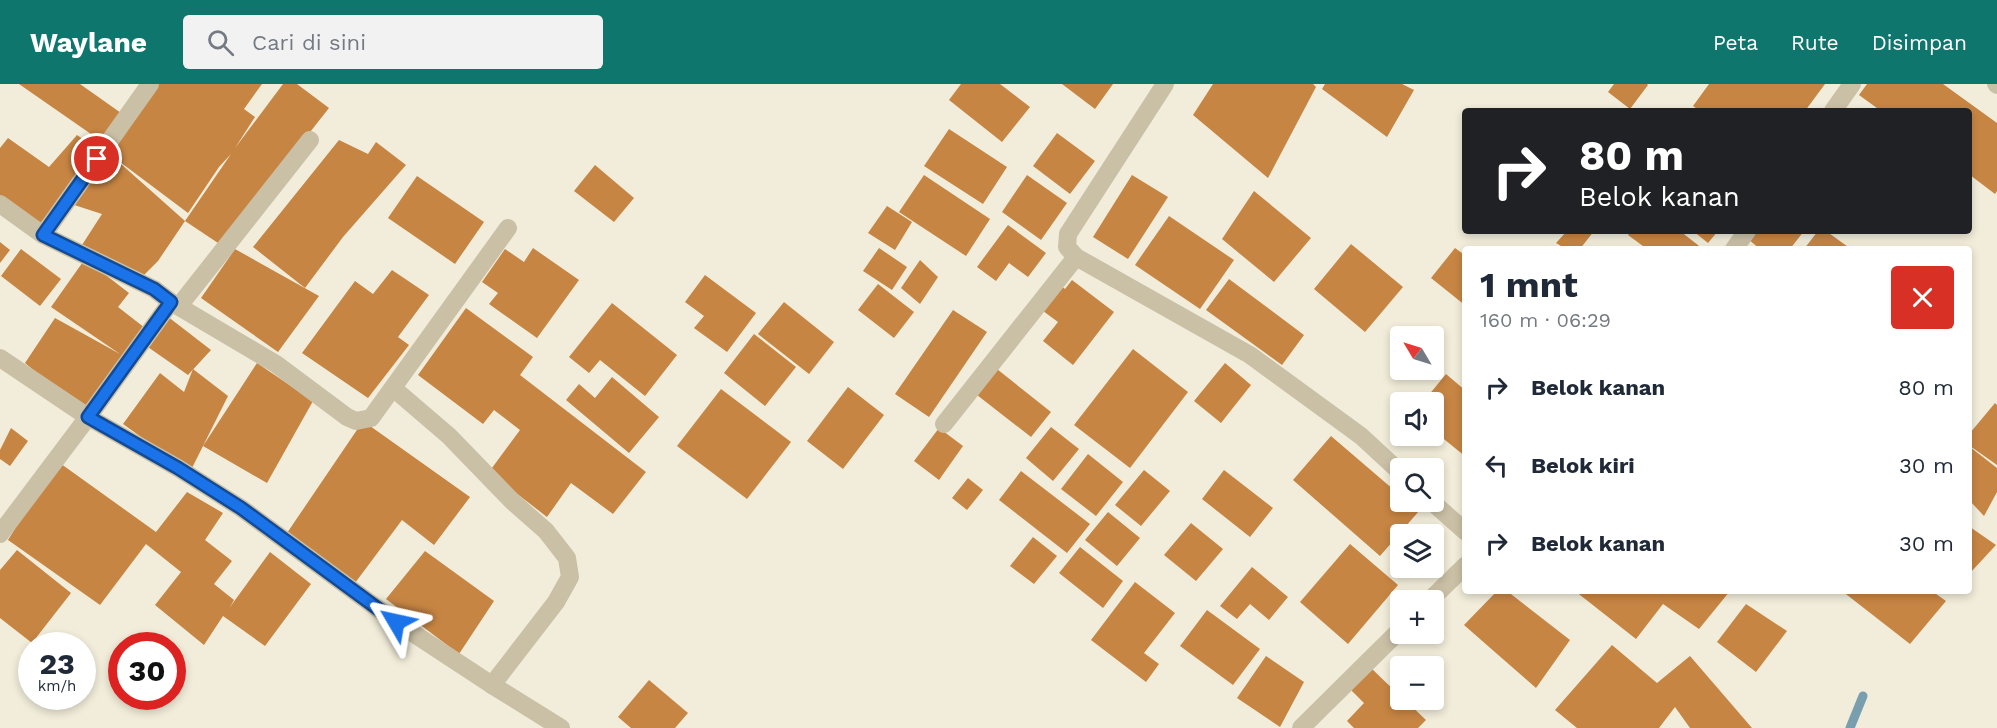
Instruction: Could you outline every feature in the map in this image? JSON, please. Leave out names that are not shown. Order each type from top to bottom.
[{"type":"street","points":[[43,235],[150,84]]},
{"type":"street","points":[[1165,84],[1068,234],[1067,247],[1076,257],[1250,355],[1361,436],[1390,463]]},
{"type":"street","points":[[1835,108],[1852,84]]},
{"type":"street","points":[[0,534],[175,304],[310,140]]},
{"type":"street","points":[[0,204],[43,235],[154,289],[276,364],[346,417],[356,421],[371,418],[508,228]]},
{"type":"street","points":[[944,424],[1076,257]]},
{"type":"street","points":[[0,358],[88,417],[178,468],[241,508],[396,622],[561,728]]},
{"type":"street","points":[[393,388],[449,436],[513,502],[546,531],[567,558],[570,577],[556,602],[492,685]]},
{"type":"street","points":[[1443,512],[1462,528]]},
{"type":"street","points":[[1440,590],[1462,569]]},
{"type":"street","points":[[1301,728],[1390,640]]},
{"type":"building","points":[[19,84],[80,84],[121,113],[101,141]]},
{"type":"building","points":[[155,84],[262,84],[244,109],[255,117],[235,148],[283,84],[297,84],[329,108],[221,245],[185,221],[158,261],[139,280],[80,248],[102,214],[68,203]],"holes":[[[231,154],[185,221],[112,156],[188,213],[219,167]]]},
{"type":"building","points":[[961,84],[1000,84],[1030,107],[1002,142],[949,100]]},
{"type":"building","points":[[1062,84],[1113,84],[1095,109]]},
{"type":"building","points":[[1213,84],[1313,84],[1316,87],[1268,178],[1193,115]]},
{"type":"building","points":[[1325,84],[1402,84],[1414,90],[1387,137],[1322,89]]},
{"type":"building","points":[[1614,84],[1648,85],[1631,108],[1608,92]]},
{"type":"building","points":[[1709,84],[1825,84],[1807,108],[1696,108],[1693,106]]},
{"type":"building","points":[[1867,84],[1943,84],[1997,123],[1997,191],[1995,194],[1972,177],[1972,108],[1877,108],[1859,95]]},
{"type":"building","points":[[949,129],[1007,167],[983,204],[924,166]]},
{"type":"building","points":[[1057,133],[1095,161],[1070,194],[1033,166]]},
{"type":"building","points":[[77,135],[100,151],[38,226],[0,199],[0,148],[8,138],[49,167]]},
{"type":"building","points":[[339,140],[368,154],[376,142],[406,165],[343,237],[305,288],[253,247]]},
{"type":"building","points":[[595,165],[634,198],[614,222],[574,191]]},
{"type":"building","points":[[924,175],[990,219],[966,256],[899,212]]},
{"type":"building","points":[[1027,175],[1067,203],[1041,240],[1002,212]]},
{"type":"building","points":[[1132,175],[1168,197],[1128,259],[1093,237]]},
{"type":"building","points":[[417,176],[484,222],[455,264],[388,218]]},
{"type":"building","points":[[1254,191],[1311,238],[1274,282],[1222,239]]},
{"type":"building","points":[[887,206],[912,222],[895,250],[868,233]]},
{"type":"building","points":[[1169,216],[1234,260],[1200,309],[1135,265]]},
{"type":"building","points":[[1008,225],[1046,253],[1028,277],[1009,263],[996,281],[977,267]]},
{"type":"building","points":[[1564,234],[1592,234],[1582,246],[1561,246],[1556,243]]},
{"type":"building","points":[[1684,234],[1699,246],[1643,246],[1628,235]]},
{"type":"building","points":[[1697,234],[1716,234],[1708,243]]},
{"type":"building","points":[[1753,234],[1802,234],[1792,246],[1756,246],[1748,239]]},
{"type":"building","points":[[1816,234],[1830,234],[1847,246],[1806,246]]},
{"type":"building","points":[[0,242],[10,250],[0,263]]},
{"type":"building","points":[[1351,244],[1403,287],[1365,332],[1314,289]]},
{"type":"building","points":[[533,248],[579,280],[537,338],[489,304],[498,293],[482,282],[505,249],[524,262]]},
{"type":"building","points":[[879,248],[907,267],[892,290],[863,271]]},
{"type":"building","points":[[1455,248],[1462,253],[1462,303],[1431,278]]},
{"type":"building","points":[[21,249],[61,279],[40,306],[1,276]]},
{"type":"building","points":[[235,249],[319,296],[278,352],[201,298]]},
{"type":"building","points":[[85,259],[129,293],[118,307],[145,328],[83,411],[25,363],[55,318],[120,354],[51,307]]},
{"type":"building","points":[[920,260],[938,277],[920,304],[901,288]]},
{"type":"building","points":[[392,270],[429,295],[398,337],[409,345],[368,398],[302,353],[355,281],[373,294]]},
{"type":"building","points":[[705,275],[756,313],[727,352],[694,328],[704,316],[685,302]]},
{"type":"building","points":[[1229,279],[1304,335],[1282,365],[1206,310]]},
{"type":"building","points":[[1072,280],[1114,312],[1073,365],[1043,341],[1058,322],[1039,308],[1059,284],[1065,289]]},
{"type":"building","points":[[878,284],[914,312],[894,338],[858,310]]},
{"type":"building","points":[[784,302],[834,342],[809,374],[758,334]]},
{"type":"building","points":[[612,303],[677,355],[645,396],[600,360],[589,373],[569,357]]},
{"type":"building","points":[[466,308],[533,357],[520,375],[646,472],[613,514],[571,483],[547,517],[489,472],[520,430],[494,410],[483,424],[418,375]]},
{"type":"building","points":[[953,310],[987,332],[929,417],[895,394]]},
{"type":"building","points":[[167,316],[211,350],[188,375],[145,345]]},
{"type":"building","points":[[754,334],[796,367],[765,406],[724,373]]},
{"type":"building","points":[[1133,349],[1188,392],[1130,468],[1074,425]]},
{"type":"building","points":[[257,363],[313,401],[267,483],[203,446]]},
{"type":"building","points":[[1225,363],[1251,385],[1221,423],[1194,401]]},
{"type":"building","points":[[193,369],[228,396],[190,472],[123,424],[160,373],[184,392]]},
{"type":"building","points":[[997,369],[1051,412],[1031,437],[977,395]]},
{"type":"building","points":[[1446,374],[1462,388],[1462,454],[1444,439],[1444,392],[1431,392],[1441,380],[1444,380]]},
{"type":"building","points":[[612,377],[659,417],[629,453],[566,400],[579,384],[595,398]]},
{"type":"building","points":[[848,387],[884,415],[843,469],[807,441]]},
{"type":"building","points":[[721,389],[791,442],[747,499],[677,446]]},
{"type":"building","points":[[1995,403],[1997,405],[1997,465],[1972,447],[1972,431]]},
{"type":"building","points":[[363,421],[470,497],[434,545],[402,520],[355,583],[287,533]]},
{"type":"building","points":[[1051,427],[1079,449],[1053,481],[1026,458]]},
{"type":"building","points":[[11,428],[28,441],[10,466],[0,459],[0,450]]},
{"type":"building","points":[[939,428],[963,446],[939,480],[914,461]]},
{"type":"building","points":[[1331,436],[1390,487],[1390,512],[1418,512],[1408,524],[1390,524],[1390,544],[1380,556],[1293,480]]},
{"type":"building","points":[[1972,449],[1997,468],[1997,492],[1984,516],[1972,503]]},
{"type":"building","points":[[1088,454],[1123,482],[1096,516],[1061,489]]},
{"type":"building","points":[[57,461],[156,532],[187,492],[223,513],[205,540],[232,561],[214,584],[234,600],[230,607],[270,552],[311,584],[265,646],[223,616],[204,645],[155,605],[181,572],[146,544],[100,605],[8,540]]},
{"type":"building","points":[[1144,470],[1170,491],[1141,526],[1115,505]]},
{"type":"building","points":[[1224,470],[1273,508],[1250,537],[1202,499]]},
{"type":"building","points":[[1021,471],[1090,524],[1067,553],[999,500]]},
{"type":"building","points":[[968,478],[983,490],[967,510],[952,498]]},
{"type":"building","points":[[1108,512],[1140,538],[1117,566],[1085,540]]},
{"type":"building","points":[[1191,523],[1223,549],[1196,581],[1164,555]]},
{"type":"building","points":[[1972,528],[1996,545],[1972,571]]},
{"type":"building","points":[[1033,537],[1057,556],[1034,584],[1010,566]]},
{"type":"building","points":[[1350,544],[1398,585],[1394,590],[1390,590],[1390,594],[1348,644],[1300,602]]},
{"type":"building","points":[[1080,547],[1123,581],[1103,608],[1059,573]]},
{"type":"building","points":[[17,550],[71,593],[41,632],[18,632],[0,618],[0,570]]},
{"type":"building","points":[[425,551],[494,601],[459,654],[386,599]]},
{"type":"building","points":[[1252,567],[1288,597],[1269,620],[1250,604],[1237,619],[1220,606]]},
{"type":"building","points":[[1135,582],[1175,613],[1144,653],[1159,664],[1146,682],[1091,640]]},
{"type":"building","points":[[1494,594],[1511,594],[1570,640],[1536,688],[1464,625]]},
{"type":"building","points":[[1579,594],[1728,594],[1699,629],[1663,604],[1636,639]]},
{"type":"building","points":[[1846,594],[1936,594],[1946,601],[1910,644]]},
{"type":"building","points":[[1746,604],[1787,631],[1756,672],[1717,642]]},
{"type":"building","points":[[1207,610],[1260,649],[1233,685],[1180,646]]},
{"type":"building","points":[[1612,645],[1657,683],[1690,656],[1752,728],[1690,728],[1675,707],[1659,728],[1577,728],[1555,710]]},
{"type":"building","points":[[1266,656],[1304,682],[1280,727],[1237,698]]},
{"type":"building","points":[[1370,667],[1390,686],[1390,710],[1416,710],[1426,720],[1418,728],[1354,728],[1347,721],[1364,703],[1350,689]]},
{"type":"building","points":[[649,680],[688,713],[675,728],[631,728],[618,717]]},
{"type":"waterway","points":[[1850,728],[1863,696]]},
{"type":"route","points":[[97,159],[43,235],[154,289],[171,302],[88,417],[178,468],[241,508],[396,622]]}]
